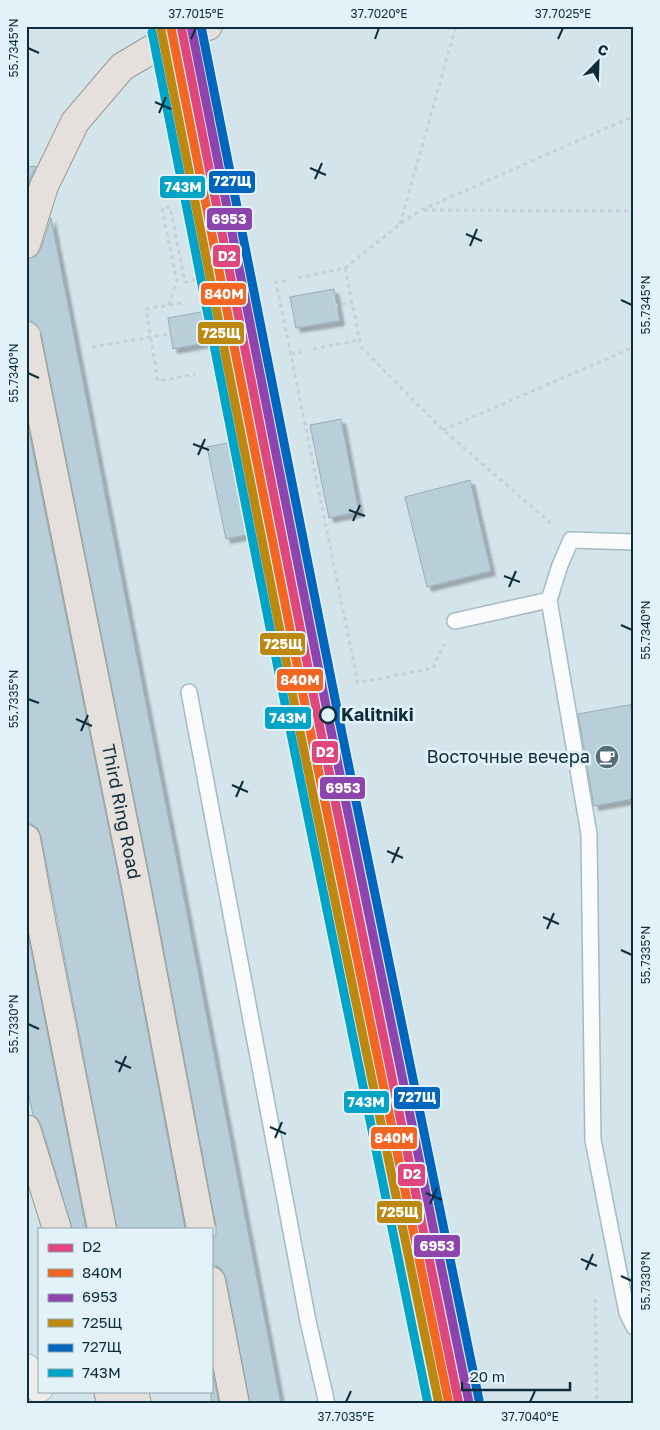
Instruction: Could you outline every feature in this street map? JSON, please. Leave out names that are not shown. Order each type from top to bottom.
[{"type":"main road","points":[[26,244],[44,186],[75,122],[122,67],[181,32],[208,26]]},
{"type":"main road","name":"Third Ring Road","points":[[26,336],[135,881],[201,1228]]},
{"type":"main road","points":[[26,839],[102,1228]]},
{"type":"main road","points":[[26,1129],[57,1228]]},
{"type":"main road","points":[[212,1286],[235,1404]]},
{"type":"main road","points":[[108,1392],[112,1404]]},
{"type":"street","points":[[26,1368],[38,1386]]},
{"type":"street","points":[[42,1392],[49,1404]]},
{"type":"lane","points":[[634,542],[571,540],[549,600],[589,834],[593,1140],[627,1313],[634,1327]]},
{"type":"lane","points":[[455,621],[549,600]]},
{"type":"lane","points":[[189,692],[308,1321],[327,1404]]},
{"type":"path","points":[[400,224],[456,26]]},
{"type":"path","points":[[298,278],[345,268],[400,224],[421,210],[634,116]]},
{"type":"path","points":[[168,305],[177,282],[162,208],[170,207],[185,282],[210,277],[229,368],[218,370]]},
{"type":"path","points":[[421,210],[634,211]]},
{"type":"path","points":[[345,268],[361,347],[443,430],[571,540]]},
{"type":"path","points":[[286,281],[276,282],[358,683],[433,668],[455,621]]},
{"type":"path","points":[[204,299],[214,298]]},
{"type":"path","points":[[181,303],[146,309],[158,380],[195,374]]},
{"type":"path","points":[[326,307],[352,303]]},
{"type":"path","points":[[92,347],[181,332]]},
{"type":"path","points":[[313,349],[359,340]]},
{"type":"path","points":[[443,430],[634,346]]},
{"type":"path","points":[[291,354],[301,352]]},
{"type":"building","points":[[36,166],[30,179],[26,190],[26,167]]},
{"type":"building","points":[[51,218],[281,1404],[250,1404],[226,1278],[222,1270],[217,1266],[212,1266],[212,1240],[216,1234],[216,1226],[150,878],[41,333],[37,325],[31,321],[26,321],[26,259],[36,256],[41,249]]},
{"type":"building","points":[[334,289],[340,321],[296,328],[290,297]]},
{"type":"building","points":[[206,311],[212,342],[173,349],[168,318]]},
{"type":"building","points":[[26,417],[120,884],[185,1228],[117,1228],[41,836],[38,829],[32,824],[26,824]]},
{"type":"building","points":[[341,419],[359,512],[329,518],[310,425]]},
{"type":"building","points":[[238,441],[257,533],[226,539],[207,447]]},
{"type":"building","points":[[470,480],[491,571],[427,587],[405,497]]},
{"type":"building","name":"Восточные вечера","points":[[634,704],[634,799],[594,806],[578,714]]},
{"type":"building","points":[[26,927],[86,1228],[72,1228],[41,1124],[33,1115],[26,1083]]},
{"type":"building","points":[[212,1369],[219,1404],[211,1404],[212,1392]]},
{"type":"transit line","name":"D2","points":[[181,26],[318,718],[459,1404]]},
{"type":"transit line","name":"6953","points":[[191,26],[328,716],[469,1402]]},
{"type":"transit line","name":"727Щ","points":[[201,26],[338,714],[479,1400]]},
{"type":"transit line","name":"840М","points":[[171,28],[308,720],[449,1404]]},
{"type":"transit line","name":"725Щ","points":[[161,30],[298,722],[439,1404]]},
{"type":"transit line","name":"743М","points":[[152,32],[289,724],[428,1404]]},
{"type":"place","name":"Kalitniki","points":[[328,715]]},
{"type":"place","name":"Восточные вечера","points":[[607,757]]}]
